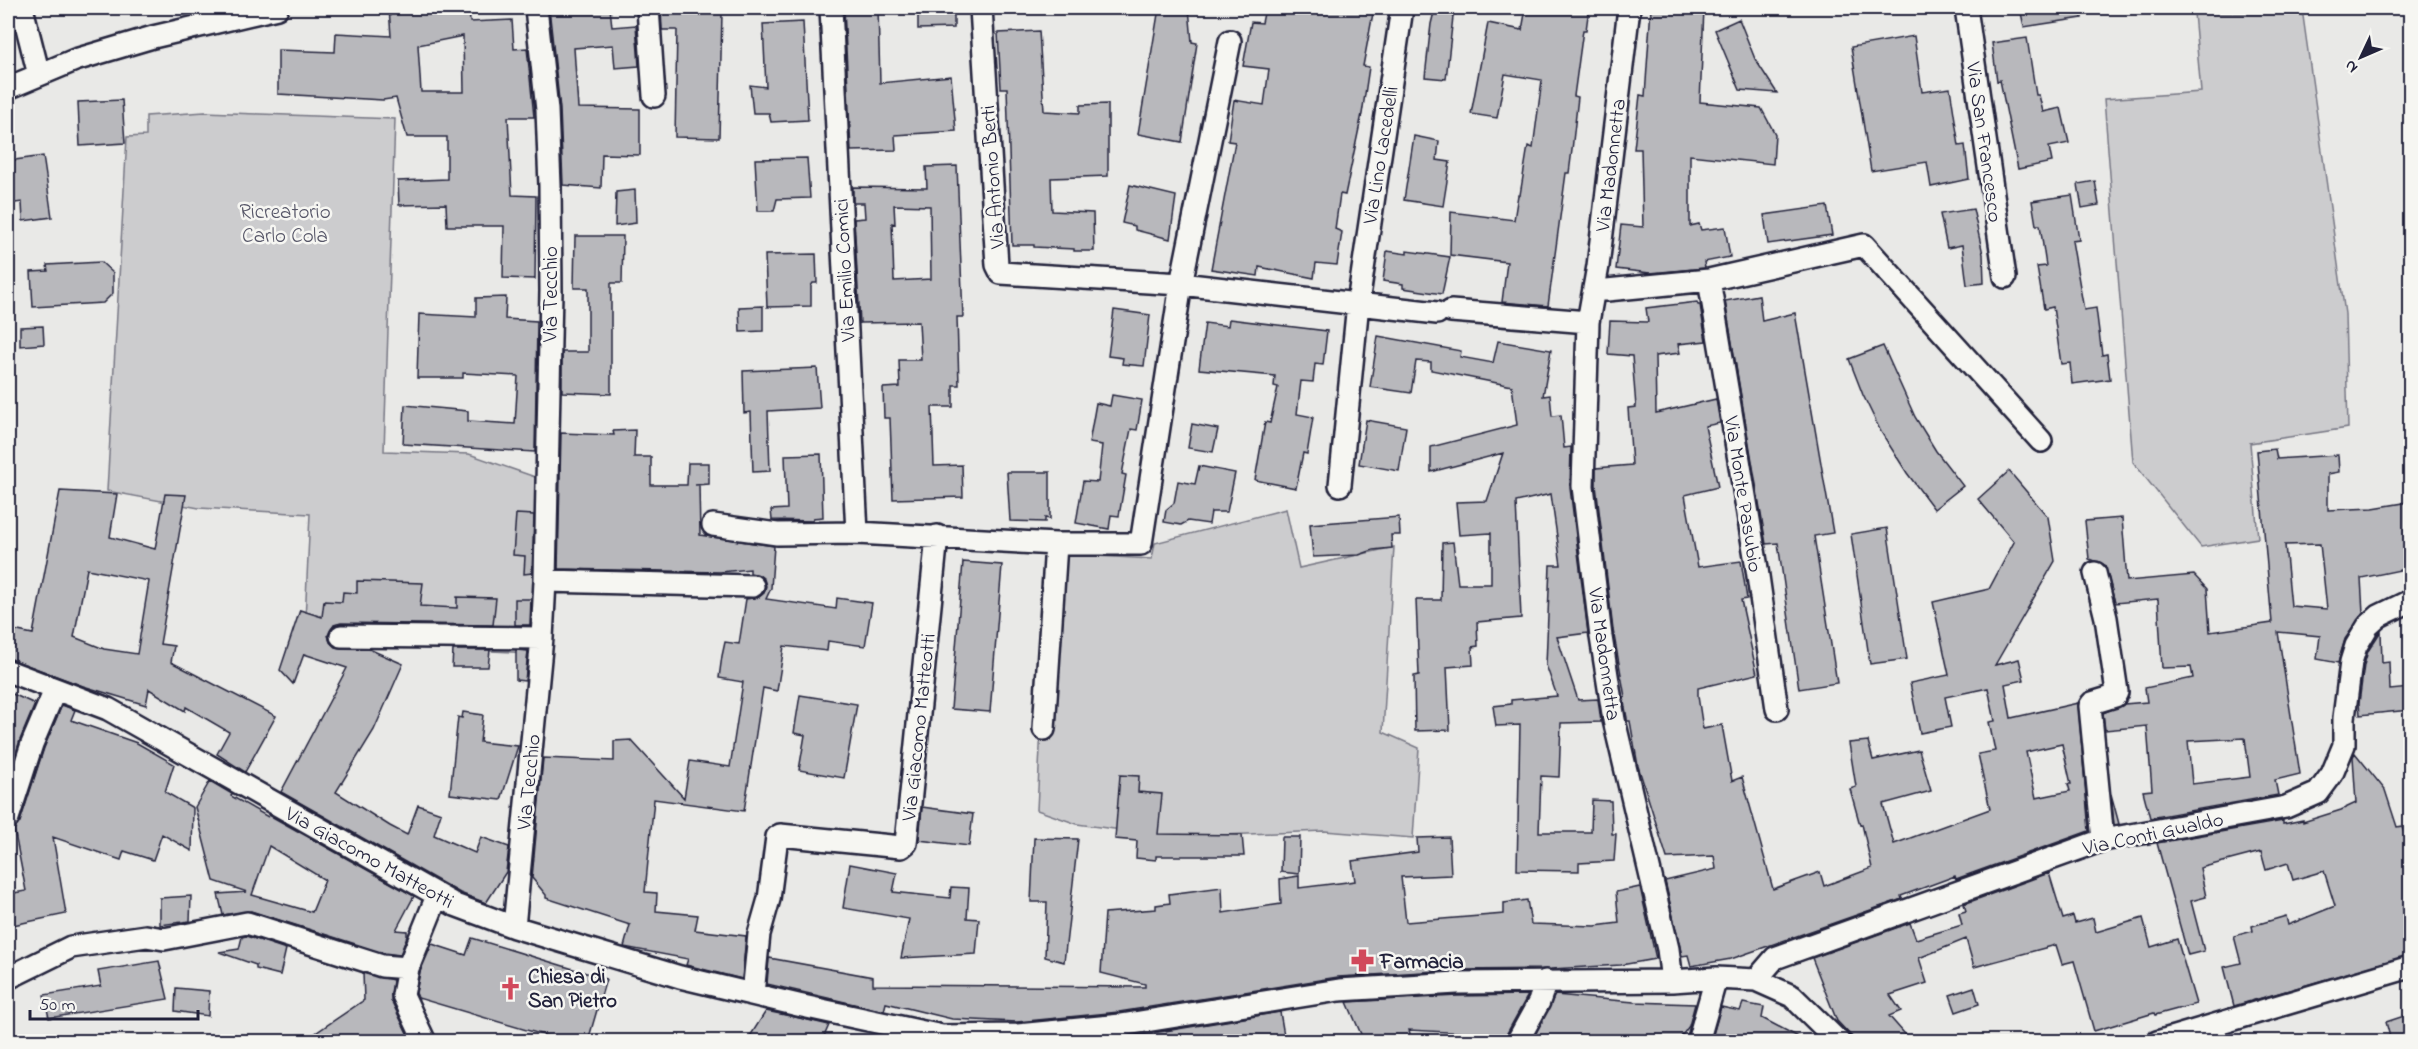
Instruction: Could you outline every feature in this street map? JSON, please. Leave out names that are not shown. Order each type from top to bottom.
[{"type":"street","points":[[22,8],[39,75]]},
{"type":"street","points":[[8,88],[75,60],[153,37],[277,8]]},
{"type":"street","name":"Via Tecchio","points":[[514,927],[542,638],[551,302],[547,110],[536,8]]},
{"type":"street","points":[[648,8],[654,96]]},
{"type":"street","name":"Via Emilio Comici","points":[[831,8],[857,533]]},
{"type":"street","name":"Via Antonio Berti","points":[[981,8],[997,265],[1001,273],[1181,284]]},
{"type":"street","name":"Via Lino Lacedelli","points":[[1340,485],[1358,303],[1402,8]]},
{"type":"street","name":"Via Madonnetta","points":[[1629,8],[1588,322],[1583,486],[1600,637],[1614,720],[1668,950],[1672,981]]},
{"type":"street","name":"Via San Francesco","points":[[1966,8],[2005,277]]},
{"type":"street","points":[[713,525],[777,534],[857,533],[1056,544],[1141,544],[1181,284],[1230,41]]},
{"type":"street","points":[[1594,289],[1607,290],[1709,280],[1864,245],[2041,441]]},
{"type":"street","name":"Via Monte Pasubio","points":[[1709,280],[1756,562],[1777,709]]},
{"type":"street","points":[[1181,284],[1444,312],[1588,322]]},
{"type":"street","name":"Via Giacomo Matteotti","points":[[753,994],[759,934],[769,899],[777,837],[780,835],[901,847],[906,843],[937,536]]},
{"type":"street","points":[[1044,729],[1056,544]]},
{"type":"street","points":[[2095,573],[2106,618],[2117,692],[2115,696],[2092,703],[2090,706],[2103,840]]},
{"type":"street","points":[[544,581],[753,586]]},
{"type":"street","name":"Via Conti Gualdo","points":[[1756,980],[1775,958],[2103,840],[2286,807],[2318,794],[2332,774],[2344,745],[2344,718],[2351,662],[2356,646],[2368,626],[2379,616],[2410,602]]},
{"type":"street","points":[[341,636],[542,638]]},
{"type":"street","name":"Via Giacomo Matteotti","points":[[8,671],[108,709],[437,896],[514,927],[627,963],[912,1036],[945,1039],[1018,1035],[1121,1024],[1339,990],[1546,981],[1672,981],[1716,978],[1756,980]]},
{"type":"street","points":[[8,818],[32,744],[55,690]]},
{"type":"street","points":[[425,1041],[403,995],[408,968],[437,896]]},
{"type":"street","points":[[8,978],[71,947],[146,936],[164,939],[247,923],[382,966],[408,968]]},
{"type":"street","points":[[2157,1041],[2215,1034],[2410,967]]},
{"type":"street","points":[[1698,1041],[1716,978]]},
{"type":"street","points":[[1756,980],[1792,996],[1839,1041]]},
{"type":"street","points":[[1517,1041],[1539,1002],[1546,981]]},
{"type":"green space","points":[[2302,9],[2345,314],[2348,428],[2250,443],[2258,538],[2201,547],[2133,462],[2104,99],[2201,92],[2194,13],[2260,13]]},
{"type":"green space","name":"Ricreatorio Carlo Cola","points":[[205,112],[395,119],[384,451],[469,454],[538,478],[535,600],[532,600],[530,653],[304,642],[310,514],[199,508],[107,491],[127,137],[146,136],[146,116]]},
{"type":"green space","points":[[1286,509],[1299,568],[1394,547],[1383,732],[1419,748],[1413,838],[1324,831],[1174,837],[1077,824],[1037,810],[1045,644],[1058,554],[1152,559],[1155,543]]},
{"type":"building","points":[[389,8],[469,8],[470,22],[512,20],[514,49],[527,48],[534,117],[508,117],[512,195],[536,196],[535,279],[503,278],[504,226],[447,226],[446,204],[399,205],[398,181],[447,179],[447,137],[407,137],[396,98],[383,100],[278,94],[278,50],[335,52],[336,33],[391,36]],"holes":[[[463,36],[464,92],[421,92],[418,45]]]},
{"type":"building","points":[[549,8],[584,8],[584,10],[610,8],[612,27],[636,25],[639,66],[615,68],[613,45],[574,48],[578,108],[640,109],[640,155],[602,154],[601,188],[563,185],[560,109]]},
{"type":"building","points":[[661,8],[698,8],[697,12],[722,13],[719,138],[675,137],[677,30],[662,30]]},
{"type":"building","points":[[844,8],[878,8],[880,83],[951,76],[956,131],[895,135],[896,150],[851,151]]},
{"type":"building","points":[[918,8],[954,10],[954,28],[918,29]]},
{"type":"building","points":[[1159,8],[1189,8],[1192,42],[1197,43],[1182,142],[1138,134]]},
{"type":"building","points":[[1265,8],[1374,8],[1363,66],[1369,67],[1362,114],[1345,195],[1340,194],[1335,229],[1342,232],[1337,265],[1316,263],[1314,278],[1259,267],[1258,276],[1211,269],[1235,142],[1228,141],[1234,100],[1264,105],[1269,69],[1243,66],[1251,22],[1262,23]]},
{"type":"building","points":[[1435,8],[1454,8],[1446,79],[1425,77]]},
{"type":"building","points":[[1526,8],[1589,8],[1586,30],[1583,30],[1574,96],[1578,97],[1572,150],[1569,173],[1566,173],[1548,306],[1502,302],[1507,262],[1450,255],[1451,212],[1514,220],[1528,146],[1533,148],[1542,80],[1505,74],[1497,118],[1471,114],[1488,23],[1522,30]]},
{"type":"building","points":[[1651,8],[1704,8],[1700,102],[1761,108],[1775,134],[1773,164],[1690,155],[1690,226],[1699,224],[1701,230],[1725,227],[1730,257],[1704,262],[1705,268],[1650,273],[1616,269],[1621,225],[1643,227],[1641,149],[1634,149],[1640,95],[1645,96]]},
{"type":"building","points":[[2020,8],[2082,8],[2082,18],[2024,27]]},
{"type":"building","points":[[1739,19],[1755,59],[1777,93],[1740,90],[1715,30]]},
{"type":"building","points":[[803,22],[808,120],[771,122],[769,113],[753,113],[750,85],[766,87],[763,24]]},
{"type":"building","points":[[1039,31],[1044,111],[1080,113],[1080,105],[1108,104],[1108,176],[1051,178],[1052,211],[1093,213],[1094,251],[1012,245],[1007,88],[1001,88],[998,33]]},
{"type":"building","points":[[1914,36],[1922,92],[1950,88],[1959,146],[1965,145],[1969,179],[1931,187],[1927,162],[1871,171],[1851,47]]},
{"type":"building","points":[[2027,38],[2036,95],[2039,95],[2043,112],[2061,108],[2069,143],[2049,147],[2052,162],[2018,169],[2000,80],[1997,81],[1992,43]]},
{"type":"building","points":[[122,100],[125,143],[80,146],[78,102]]},
{"type":"building","points":[[1414,136],[1439,141],[1437,160],[1450,162],[1443,206],[1404,200]]},
{"type":"building","points":[[43,156],[52,217],[23,221],[22,202],[8,204],[8,161]]},
{"type":"building","points":[[807,158],[810,198],[777,199],[774,211],[758,211],[755,159]]},
{"type":"building","points":[[957,166],[963,317],[957,317],[959,385],[953,385],[953,407],[932,407],[934,466],[962,465],[963,497],[893,499],[890,418],[884,418],[883,388],[900,387],[899,360],[921,360],[919,322],[860,323],[854,219],[865,218],[864,203],[853,203],[853,187],[927,188],[926,167]],"holes":[[[894,205],[930,206],[931,279],[894,281],[892,223],[895,224]]]},
{"type":"building","points":[[2095,181],[2099,205],[2082,208],[2078,184]]},
{"type":"building","points":[[1130,185],[1176,196],[1170,239],[1135,230],[1135,226],[1122,223]]},
{"type":"building","points":[[635,190],[636,223],[615,226],[616,192]]},
{"type":"building","points":[[2072,195],[2079,240],[2072,241],[2084,310],[2096,308],[2102,355],[2107,354],[2110,379],[2072,384],[2070,363],[2061,364],[2053,307],[2044,309],[2037,267],[2046,266],[2040,225],[2036,225],[2032,201]]},
{"type":"building","points":[[1827,206],[1832,235],[1768,244],[1764,215]]},
{"type":"building","points":[[1973,209],[1983,254],[1984,283],[1967,285],[1962,245],[1947,248],[1940,214]]},
{"type":"building","points":[[575,236],[623,236],[622,283],[611,283],[611,394],[562,392],[562,352],[588,352],[588,288],[574,288]]},
{"type":"building","points":[[1387,251],[1407,254],[1407,251],[1450,257],[1442,294],[1403,288],[1403,284],[1383,281]]},
{"type":"building","points":[[816,254],[817,283],[811,286],[811,306],[767,307],[765,255]]},
{"type":"building","points":[[101,262],[113,273],[113,293],[103,303],[33,307],[31,272],[48,271],[47,265]]},
{"type":"building","points":[[1759,295],[1762,321],[1795,313],[1833,533],[1814,536],[1837,683],[1799,689],[1778,543],[1766,544],[1725,301]]},
{"type":"building","points":[[506,297],[505,319],[537,321],[535,452],[403,444],[405,405],[468,411],[468,421],[515,424],[518,376],[463,373],[463,378],[417,378],[419,314],[476,317],[476,298]]},
{"type":"building","points":[[1697,302],[1700,305],[1706,341],[1678,344],[1680,353],[1655,356],[1656,413],[1716,399],[1720,423],[1705,426],[1718,487],[1685,495],[1698,567],[1741,561],[1747,599],[1741,600],[1757,674],[1698,688],[1698,696],[1703,729],[1722,725],[1732,781],[1742,777],[1773,889],[1820,872],[1824,886],[1872,868],[1862,824],[1860,825],[1850,789],[1856,787],[1849,743],[1868,741],[1873,760],[1919,750],[1931,791],[1883,804],[1894,844],[1990,809],[1978,754],[1995,751],[1989,722],[1995,721],[1988,688],[1945,697],[1951,727],[1920,733],[1910,683],[1949,675],[1933,602],[1989,589],[2014,542],[1978,499],[2009,471],[2048,517],[2055,561],[1995,665],[2019,659],[2024,680],[2005,684],[2011,718],[2078,703],[2089,831],[1956,879],[1955,876],[1901,896],[1902,899],[1731,959],[1691,966],[1688,955],[1682,956],[1665,881],[1716,869],[1714,856],[1667,858],[1638,766],[1630,721],[1627,721],[1613,630],[1596,485],[1596,468],[1632,465],[1628,408],[1636,407],[1632,356],[1608,354],[1610,321],[1648,322],[1646,308]],"holes":[[[2062,744],[2071,784],[2068,784],[2070,791],[2036,798],[2026,752]]]},
{"type":"building","points":[[763,306],[763,331],[740,332],[739,307]]},
{"type":"building","points":[[1114,310],[1150,315],[1144,366],[1122,364],[1123,358],[1108,356]]},
{"type":"building","points":[[1229,319],[1327,331],[1323,365],[1315,364],[1313,382],[1301,381],[1297,414],[1313,417],[1307,454],[1303,453],[1296,488],[1255,480],[1265,422],[1270,423],[1278,387],[1274,386],[1275,376],[1199,369],[1205,323],[1228,326]]},
{"type":"building","points":[[43,326],[44,344],[20,346],[20,327]]},
{"type":"building","points":[[1378,336],[1461,351],[1460,357],[1493,363],[1498,341],[1551,350],[1543,396],[1550,395],[1552,416],[1561,415],[1564,448],[1571,447],[1570,488],[1588,633],[1557,637],[1578,700],[1598,699],[1601,722],[1561,723],[1559,777],[1541,776],[1539,832],[1591,832],[1592,800],[1611,801],[1612,834],[1616,834],[1614,861],[1579,863],[1579,871],[1517,870],[1520,725],[1496,726],[1493,706],[1511,704],[1511,700],[1557,696],[1546,665],[1550,565],[1561,565],[1551,494],[1516,502],[1521,618],[1477,622],[1478,646],[1472,647],[1473,665],[1447,667],[1450,730],[1415,731],[1414,676],[1419,675],[1416,600],[1441,600],[1442,543],[1453,542],[1458,584],[1491,584],[1491,533],[1459,535],[1456,502],[1487,501],[1503,453],[1431,472],[1431,447],[1517,425],[1512,386],[1431,370],[1431,362],[1416,361],[1411,393],[1370,387]]},
{"type":"building","points":[[1883,346],[1915,417],[1936,451],[1963,486],[1934,509],[1907,473],[1881,432],[1849,359]]},
{"type":"building","points":[[817,368],[820,408],[768,411],[770,471],[753,472],[751,412],[744,413],[743,371]]},
{"type":"building","points":[[1112,395],[1142,400],[1137,430],[1131,429],[1122,474],[1126,475],[1119,516],[1111,515],[1109,529],[1076,523],[1083,481],[1098,482],[1102,445],[1089,443],[1096,403],[1110,406]]},
{"type":"building","points":[[1366,420],[1406,427],[1399,471],[1359,464]]},
{"type":"building","points":[[1192,424],[1218,429],[1213,452],[1188,448]]},
{"type":"building","points":[[635,430],[634,457],[651,457],[651,485],[687,485],[688,463],[709,463],[709,484],[695,485],[699,485],[700,535],[774,546],[771,588],[766,599],[836,609],[837,598],[872,603],[865,646],[828,641],[827,651],[784,646],[777,691],[763,688],[744,811],[654,799],[645,892],[657,893],[656,911],[698,915],[695,930],[746,936],[742,979],[686,965],[688,959],[624,947],[630,925],[546,898],[532,878],[543,758],[614,761],[614,741],[631,740],[684,798],[690,761],[730,767],[743,682],[719,678],[722,656],[725,642],[739,644],[746,599],[759,597],[764,593],[766,586],[764,579],[750,573],[750,569],[720,572],[558,569],[561,433],[614,435],[613,431]]},
{"type":"building","points":[[2275,449],[2277,459],[2338,455],[2339,472],[2328,474],[2328,510],[2373,508],[2410,502],[2410,568],[2361,578],[2363,613],[2345,639],[2338,663],[2317,659],[2320,636],[2278,632],[2300,774],[2275,780],[2278,795],[2150,818],[2143,791],[2152,790],[2147,726],[2105,730],[2103,713],[2124,704],[2147,702],[2145,688],[2193,678],[2191,667],[2162,668],[2158,599],[2115,603],[2105,565],[2089,559],[2085,521],[2122,518],[2127,581],[2194,575],[2207,589],[2210,632],[2272,623],[2257,451]],"holes":[[[2320,544],[2327,609],[2291,606],[2285,545]],[[2245,738],[2250,777],[2192,784],[2188,741]]]},
{"type":"building","points":[[821,454],[823,517],[813,518],[813,521],[772,520],[771,510],[787,509],[785,455]]},
{"type":"building","points":[[1199,466],[1235,473],[1227,512],[1211,512],[1209,524],[1188,521],[1181,525],[1164,522],[1166,510],[1174,503],[1178,481],[1195,484]]},
{"type":"building","points":[[1007,472],[1050,472],[1050,519],[1045,518],[1045,522],[1010,521]]},
{"type":"building","points":[[60,491],[117,494],[110,537],[155,549],[165,494],[186,495],[160,644],[174,646],[171,662],[276,716],[245,772],[217,754],[229,732],[186,707],[185,711],[149,689],[146,705],[83,686],[8,658],[8,629],[33,634]],"holes":[[[87,569],[149,581],[137,654],[104,649],[74,637]]]},
{"type":"building","points":[[516,514],[534,515],[532,573],[524,574],[525,556],[513,555]]},
{"type":"building","points":[[1399,517],[1400,535],[1391,535],[1392,548],[1373,550],[1359,555],[1313,557],[1310,524]]},
{"type":"building","points":[[1887,528],[1907,659],[1870,664],[1851,534]]},
{"type":"building","points":[[963,562],[1002,565],[990,712],[951,709]]},
{"type":"building","points":[[357,581],[423,583],[420,606],[457,608],[457,597],[496,598],[493,625],[341,623],[334,625],[328,635],[335,647],[369,649],[403,664],[374,730],[336,792],[407,835],[418,805],[441,813],[434,835],[475,853],[481,837],[509,847],[506,872],[486,903],[460,893],[281,792],[347,668],[304,654],[293,684],[280,670],[300,610],[322,617],[324,601],[342,602],[343,592],[357,593]]},
{"type":"building","points":[[515,599],[531,599],[530,625],[515,625]]},
{"type":"building","points":[[2381,631],[2382,663],[2389,662],[2390,690],[2410,688],[2410,710],[2360,715],[2359,703],[2364,665],[2368,651]]},
{"type":"building","points":[[453,650],[490,650],[488,667],[452,667]]},
{"type":"building","points":[[516,650],[528,651],[525,681],[516,680]]},
{"type":"building","points":[[8,692],[35,704],[8,778]]},
{"type":"building","points":[[800,695],[857,704],[844,778],[799,770],[805,735],[794,733]]},
{"type":"building","points":[[62,705],[75,710],[71,720],[137,743],[174,764],[165,792],[193,808],[192,851],[162,834],[153,860],[124,851],[121,860],[53,837],[66,914],[8,926],[8,894],[26,891],[14,829],[20,822],[44,748]]},
{"type":"building","points":[[463,712],[483,715],[480,742],[518,746],[501,800],[450,794],[458,717],[462,718]]},
{"type":"building","points":[[2355,753],[2385,790],[2397,827],[2402,826],[2410,850],[2410,906],[2403,908],[2410,933],[2410,955],[2234,1006],[2224,967],[2241,963],[2234,936],[2253,931],[2252,926],[2286,916],[2288,925],[2335,906],[2324,871],[2293,880],[2288,863],[2266,870],[2261,852],[2200,868],[2206,897],[2191,901],[2204,951],[2188,955],[2157,843],[2283,821],[2283,824],[2303,820],[2303,822],[2341,810],[2356,803],[2353,757]]},
{"type":"building","points":[[1120,775],[1139,776],[1138,792],[1162,794],[1158,834],[1242,835],[1244,856],[1156,856],[1156,860],[1136,858],[1137,841],[1115,839]]},
{"type":"building","points":[[210,781],[268,817],[269,815],[414,896],[396,930],[407,931],[400,955],[384,953],[251,911],[223,915],[218,894],[247,892],[214,881],[195,807]],"holes":[[[269,846],[325,880],[312,912],[252,895]]]},
{"type":"building","points":[[2111,794],[2119,824],[2114,825]]},
{"type":"building","points":[[922,807],[973,814],[969,846],[919,840]]},
{"type":"building","points":[[1282,837],[1300,837],[1299,874],[1281,872]]},
{"type":"building","points":[[1449,837],[1451,875],[1401,877],[1406,922],[1504,914],[1504,903],[1527,900],[1531,924],[1595,926],[1619,923],[1616,892],[1640,887],[1656,959],[1621,965],[1551,969],[1457,970],[1338,977],[1119,1012],[1017,1022],[952,1019],[886,1003],[884,1011],[767,984],[769,958],[873,977],[873,985],[1145,987],[1145,984],[1101,973],[1105,913],[1156,909],[1156,905],[1170,903],[1169,894],[1222,887],[1223,913],[1281,904],[1280,879],[1299,876],[1299,888],[1355,881],[1352,861],[1418,852],[1417,838]]},
{"type":"building","points":[[1034,838],[1078,839],[1064,962],[1045,957],[1047,902],[1031,902]]},
{"type":"building","points":[[850,864],[897,873],[893,892],[950,898],[951,887],[969,888],[967,918],[979,919],[976,954],[901,958],[909,919],[843,908]]},
{"type":"building","points":[[2049,873],[2063,919],[2073,916],[2075,923],[2093,918],[2096,932],[2143,918],[2151,947],[2177,939],[2196,1004],[2155,1015],[2154,1013],[2094,1031],[2074,961],[2062,964],[2056,945],[1974,967],[1966,939],[1919,958],[1927,983],[1890,995],[1901,1011],[1889,1016],[1911,1041],[1856,1041],[1837,1021],[1812,958],[1910,923],[1916,939],[1962,925],[1959,913],[1966,911],[1964,904]]},
{"type":"building","points":[[191,896],[190,921],[160,925],[160,898]]},
{"type":"building","points":[[246,936],[286,949],[280,975],[256,969],[256,965],[219,952],[239,949],[242,937]]},
{"type":"building","name":"Chiesa di San Pietro","points":[[472,938],[606,979],[588,1041],[564,1041],[418,998],[416,993],[420,972],[432,944],[466,955]]},
{"type":"building","points":[[159,961],[168,999],[49,1018],[44,995],[101,986],[98,971]]},
{"type":"building","points":[[363,973],[393,980],[391,1000],[411,1041],[304,1041],[364,1000]]},
{"type":"building","points":[[1974,987],[1979,1004],[1956,1012],[1950,995]]},
{"type":"building","points":[[176,988],[209,991],[208,1016],[175,1011]]},
{"type":"building","points":[[1528,995],[1506,1035],[1409,1030],[1412,1041],[1364,1041],[1347,1002],[1457,996]]},
{"type":"building","points":[[1555,995],[1634,1002],[1695,1004],[1689,1026],[1678,1041],[1532,1041]]},
{"type":"building","points":[[1743,1003],[1764,1007],[1762,1018],[1806,1041],[1711,1041],[1721,1007],[1740,1011]]},
{"type":"building","points":[[766,1011],[829,1025],[822,1041],[747,1041]]},
{"type":"building","points":[[1280,1012],[1285,1041],[1083,1041],[1123,1038]]},
{"type":"building","points":[[2410,1014],[2410,1041],[2391,1041],[2386,1022]]},
{"type":"place","name":"Farmacia","points":[[1362,961]]},
{"type":"place","name":"Chiesa di San Pietro","points":[[510,988]]}]
